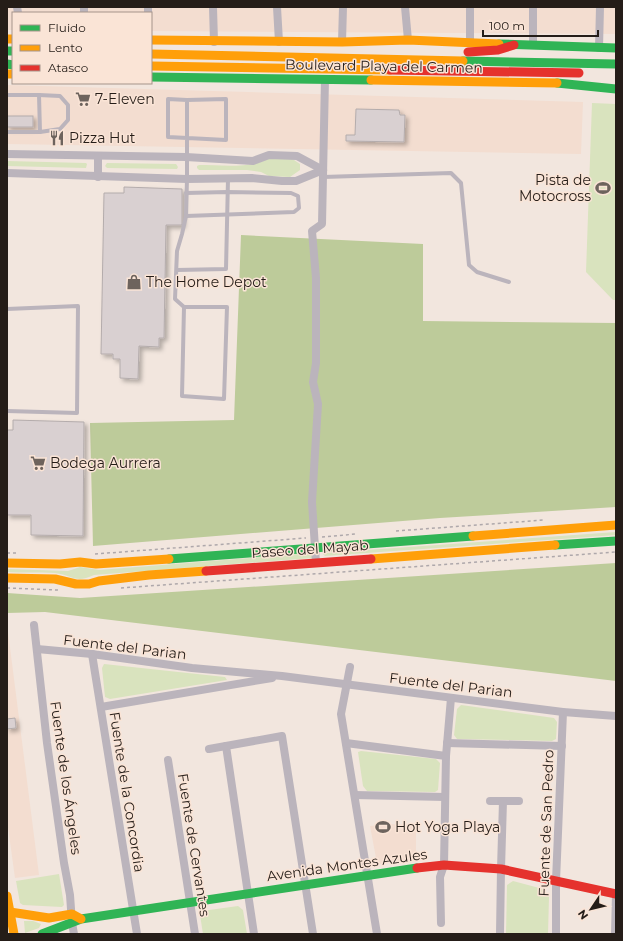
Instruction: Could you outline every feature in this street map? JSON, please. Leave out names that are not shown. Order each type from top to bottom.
[{"type":"main road","name":"Boulevard Playa del Carmen","points":[[152,40],[214,42],[342,42],[408,40],[616,48]]},
{"type":"main road","points":[[256,56],[297,52],[459,52],[498,50],[514,45]]},
{"type":"main road","points":[[152,54],[616,64]]},
{"type":"main road","points":[[152,66],[584,73]]},
{"type":"main road","points":[[268,68],[296,73],[464,81]]},
{"type":"main road","name":"Boulevard Playa del Carmen","points":[[152,77],[567,82],[616,89]]},
{"type":"main road","name":"Paseo del Mayab","points":[[7,563],[60,564],[80,562],[96,564],[616,525]]},
{"type":"main road","name":"Paseo del Mayab","points":[[7,578],[55,579],[76,584],[89,584],[99,581],[149,575],[616,541]]},
{"type":"main road","name":"Avenida Montes Azules","points":[[72,919],[81,919],[368,875],[444,865],[500,869],[616,894]]},
{"type":"main road","points":[[7,896],[14,934]]},
{"type":"main road","points":[[10,912],[49,918],[72,919]]},
{"type":"main road","points":[[42,934],[72,919]]},
{"type":"street","points":[[213,7],[214,42]]},
{"type":"street","points":[[277,7],[279,42]]},
{"type":"street","points":[[342,7],[342,42]]},
{"type":"street","points":[[405,7],[408,40]]},
{"type":"street","points":[[470,7],[470,42]]},
{"type":"street","points":[[533,7],[533,45]]},
{"type":"street","points":[[599,48],[600,7]]},
{"type":"street","points":[[316,563],[312,502],[318,404],[313,382],[316,363],[316,278],[312,230],[322,224],[325,79]]},
{"type":"street","points":[[7,154],[186,158],[253,162],[269,155],[297,156],[323,174]]},
{"type":"street","points":[[98,156],[98,177]]},
{"type":"street","points":[[7,173],[187,179],[252,178],[269,181],[296,181],[323,174]]},
{"type":"street","name":"Fuente de los Ángeles","points":[[34,625],[47,743],[64,864],[70,895],[74,934]]},
{"type":"street","name":"Fuente del Parian","points":[[37,649],[92,654],[192,668],[282,676],[562,712],[616,716]]},
{"type":"street","name":"Fuente de la Concordia","points":[[92,654],[137,934]]},
{"type":"street","points":[[350,667],[342,714],[377,934]]},
{"type":"street","name":"Fuente del Parian","points":[[101,707],[282,676]]},
{"type":"street","points":[[441,923],[440,878],[444,865],[446,756],[451,698]]},
{"type":"street","name":"Fuente de San Pedro","points":[[556,934],[556,881],[562,746],[562,712]]},
{"type":"street","points":[[209,749],[282,736],[312,934]]},
{"type":"street","points":[[346,743],[446,756]]},
{"type":"street","points":[[448,743],[562,746]]},
{"type":"street","points":[[226,746],[254,934]]},
{"type":"street","name":"Fuente de Cervantes","points":[[168,760],[195,934]]},
{"type":"street","points":[[355,795],[445,797]]},
{"type":"street","points":[[500,934],[500,869],[503,801]]},
{"type":"street","points":[[490,802],[519,802]]},
{"type":"street","points":[[615,934],[616,894]]},
{"type":"lane","points":[[7,95],[60,96],[68,105],[68,120],[60,129],[40,132],[7,132]]},
{"type":"lane","points":[[39,95],[40,132]]},
{"type":"lane","points":[[168,99],[186,100],[226,99],[226,140],[168,137],[168,99]]},
{"type":"lane","points":[[184,306],[182,396],[224,399],[227,307],[184,306],[175,299],[177,251],[186,216],[186,100]]},
{"type":"lane","points":[[323,174],[451,173],[461,183],[469,265],[477,272],[509,282]]},
{"type":"lane","points":[[177,270],[226,269],[228,179]]},
{"type":"lane","points":[[186,193],[290,193],[298,196],[299,208],[294,212],[186,216]]},
{"type":"lane","points":[[7,309],[78,306],[77,413],[7,411]]},
{"type":"path","points":[[117,589],[616,552]]},
{"type":"path","points":[[7,588],[58,590]]},
{"type":"shaded area","points":[[7,7],[616,7],[616,34],[152,31],[152,12],[12,12],[12,30],[7,30]]},
{"type":"shaded area","points":[[7,85],[583,102],[581,154],[7,144]]},
{"type":"shaded area","points":[[7,624],[39,875],[15,878],[7,820]]},
{"type":"shaded area","points":[[388,824],[416,825],[416,860],[379,864],[376,858],[370,826]]},
{"type":"green space","name":"Pista de Motocross","points":[[592,103],[616,104],[616,300],[613,300],[586,272]]},
{"type":"green space","points":[[269,158],[291,158],[300,164],[300,170],[290,177],[269,176],[261,172],[247,170],[199,170],[197,168],[199,165],[226,166],[254,164]]},
{"type":"green space","points":[[7,161],[87,164],[86,168],[7,166]]},
{"type":"green space","points":[[107,163],[176,164],[178,167],[177,169],[107,168],[105,166]]},
{"type":"green space","points":[[241,235],[423,244],[423,321],[616,323],[616,507],[440,518],[93,546],[90,423],[234,420]]},
{"type":"green space","points":[[616,532],[616,535],[325,556],[323,554],[325,553]]},
{"type":"green space","points":[[311,553],[313,556],[312,558],[94,575],[82,579],[55,573],[7,572],[7,569],[68,571],[80,567],[99,570]]},
{"type":"green space","points":[[616,563],[616,681],[45,612],[7,613],[7,593],[80,598]]},
{"type":"green space","points":[[104,664],[225,677],[227,680],[110,699],[105,697],[102,668]]},
{"type":"green space","points":[[461,705],[554,718],[557,722],[556,739],[552,741],[457,739],[454,735],[457,709]]},
{"type":"green space","points":[[361,751],[436,759],[440,763],[438,790],[435,792],[367,791],[363,786],[358,752]]},
{"type":"green space","points":[[59,874],[64,905],[62,907],[23,905],[20,903],[16,881]]},
{"type":"green space","points":[[513,881],[543,889],[549,897],[548,934],[506,934],[507,885]]},
{"type":"green space","points":[[238,906],[243,910],[247,934],[203,934],[200,915],[202,911]]},
{"type":"green space","points":[[24,921],[33,921],[41,924],[39,928],[25,933]]},
{"type":"building","points":[[356,109],[399,110],[400,115],[405,115],[404,142],[346,141],[346,135],[355,135]]},
{"type":"building","points":[[7,116],[33,116],[33,127],[7,127]]},
{"type":"building","name":"The Home Depot","points":[[124,187],[182,189],[182,225],[166,225],[164,338],[159,338],[159,347],[139,346],[138,379],[120,378],[120,359],[113,359],[113,354],[101,354],[104,193],[124,193]]},
{"type":"building","points":[[13,420],[84,422],[83,536],[31,535],[31,515],[7,515],[7,430],[13,430]]},
{"type":"building","points":[[15,718],[16,728],[7,729],[7,719]]},
{"type":"traffic: fast","points":[[499,44],[616,48]]},
{"type":"traffic: fast","points":[[7,51],[12,51]]},
{"type":"traffic: fast","points":[[463,61],[616,64]]},
{"type":"traffic: fast","points":[[7,64],[12,65]]},
{"type":"traffic: fast","points":[[152,77],[371,80]]},
{"type":"traffic: fast","points":[[557,83],[616,89]]},
{"type":"traffic: fast","points":[[169,559],[473,536]]},
{"type":"traffic: fast","points":[[555,545],[616,541]]},
{"type":"traffic: fast","points":[[42,934],[81,919],[417,868]]},
{"type":"traffic: slow","points":[[7,39],[12,39]]},
{"type":"traffic: slow","points":[[152,40],[342,42],[408,40],[499,44]]},
{"type":"traffic: slow","points":[[152,54],[463,61]]},
{"type":"traffic: slow","points":[[152,66],[390,70]]},
{"type":"traffic: slow","points":[[7,74],[12,74]]},
{"type":"traffic: slow","points":[[371,80],[557,83]]},
{"type":"traffic: slow","points":[[473,536],[616,525]]},
{"type":"traffic: slow","points":[[371,559],[555,545]]},
{"type":"traffic: slow","points":[[7,563],[60,564],[80,562],[96,564],[169,559]]},
{"type":"traffic: slow","points":[[7,578],[55,579],[76,584],[89,584],[99,581],[149,575],[206,571]]},
{"type":"traffic: slow","points":[[7,896],[14,934]]},
{"type":"traffic: slow","points":[[10,912],[49,918],[72,914],[81,919]]},
{"type":"traffic: jam","points":[[468,52],[498,50],[514,45]]},
{"type":"traffic: jam","points":[[390,70],[579,73]]},
{"type":"traffic: jam","points":[[206,571],[371,559]]},
{"type":"traffic: jam","points":[[417,868],[444,865],[501,869],[616,894]]},
{"type":"place","name":"7-Eleven","points":[[83,99]]},
{"type":"place","name":"Pizza Hut","points":[[57,138]]},
{"type":"place","name":"Pista de Motocross","points":[[603,188]]},
{"type":"place","name":"The Home Depot","points":[[134,282]]},
{"type":"place","name":"Bodega Aurrera","points":[[38,463]]},
{"type":"place","name":"Hot Yoga Playa","points":[[383,827]]}]
